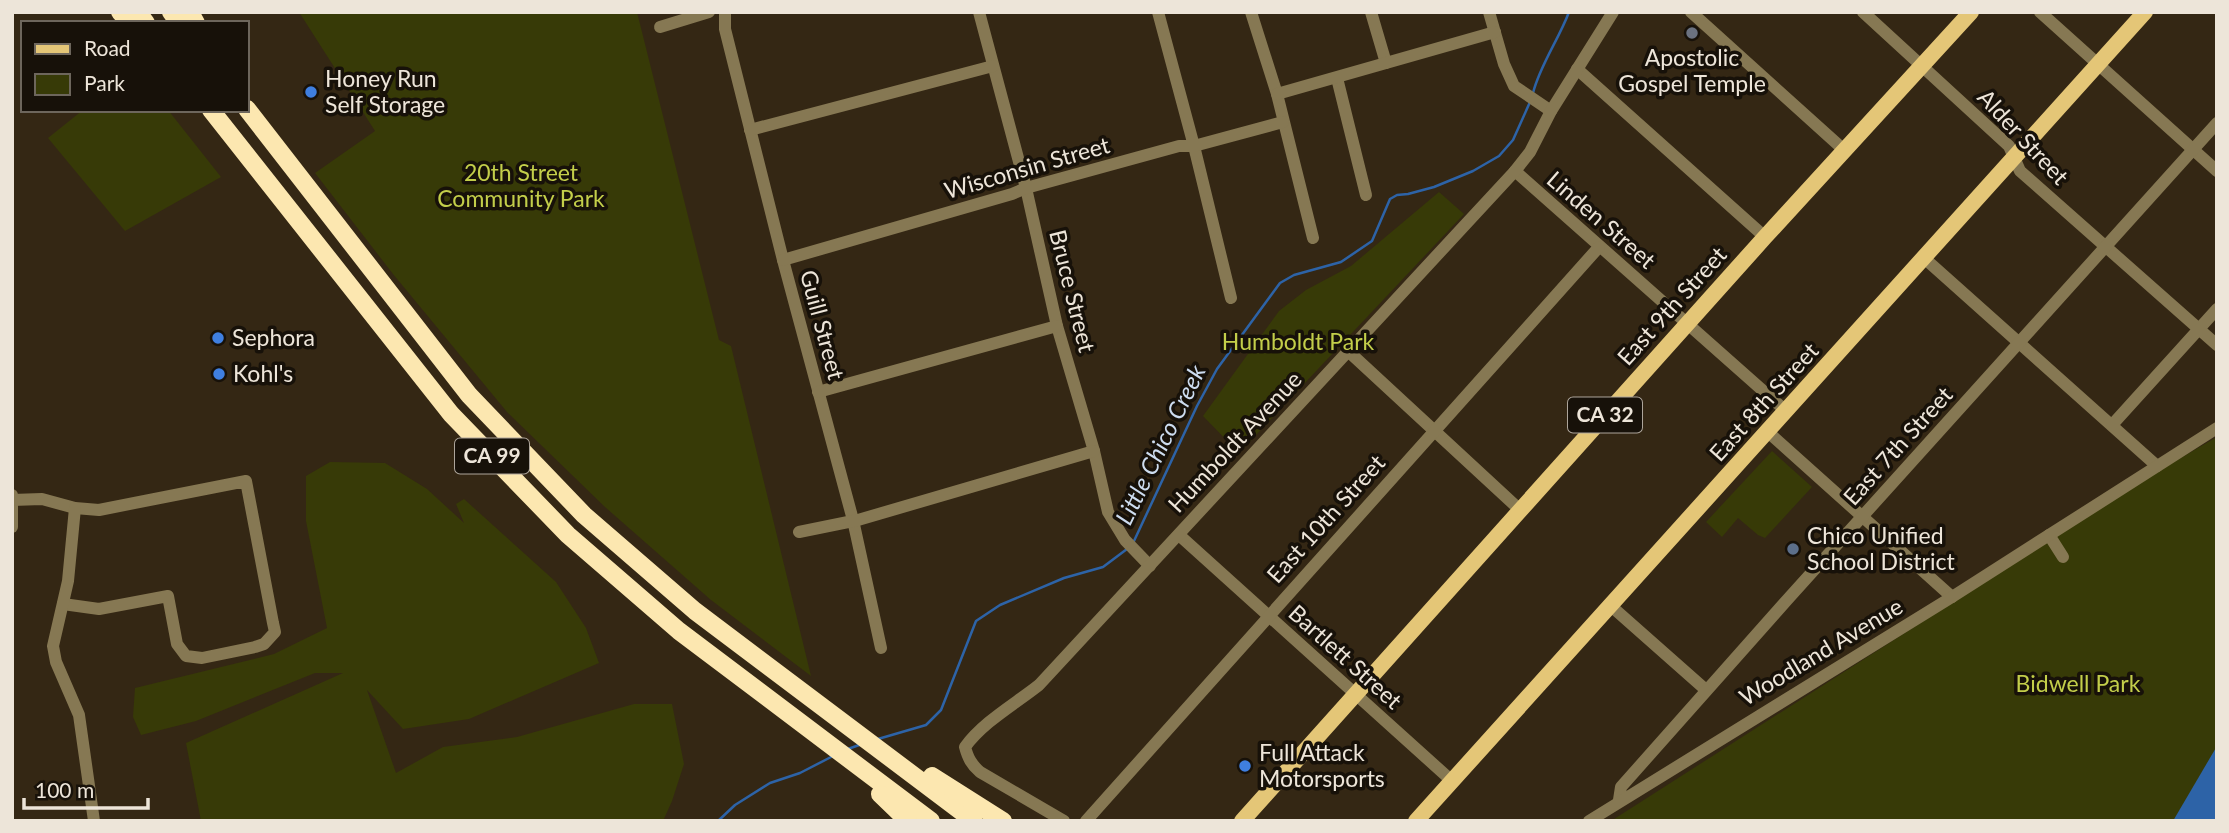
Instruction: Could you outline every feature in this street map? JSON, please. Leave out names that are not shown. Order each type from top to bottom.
[{"type":"highway","name":"CA 99","points":[[248,110],[469,395],[584,515],[695,611],[890,752],[974,821]]},
{"type":"highway","name":"CA 99","points":[[213,112],[451,414],[568,535],[679,632],[931,821]]},
{"type":"highway","points":[[890,752],[1003,821]]},
{"type":"highway","points":[[858,765],[864,779],[908,821]]},
{"type":"main road","name":"East 9th Street","points":[[1242,821],[1765,237],[1971,12]]},
{"type":"main road","name":"East 8th Street","points":[[1416,821],[2145,12]]},
{"type":"street","points":[[660,27],[709,12]]},
{"type":"street","name":"Guill Street","points":[[724,12],[725,29],[783,260],[853,520],[881,648]]},
{"type":"street","name":"Bruce Street","points":[[979,12],[1026,188],[1057,326],[1094,451],[1108,513],[1125,540],[1146,563]]},
{"type":"street","points":[[1158,12],[1231,298]]},
{"type":"street","points":[[1251,12],[1277,94],[1313,239]]},
{"type":"street","points":[[1371,12],[1385,63]]},
{"type":"street","points":[[1489,12],[1504,65],[1514,86],[1551,111]]},
{"type":"street","name":"Humboldt Avenue","points":[[1064,821],[980,772],[967,758],[965,747],[989,724],[1039,685],[1146,563],[1179,535],[1515,171],[1530,152],[1551,111],[1613,12]]},
{"type":"street","points":[[1691,12],[1844,150]]},
{"type":"street","name":"Alder Street","points":[[1863,12],[2010,146],[2020,171],[2217,345]]},
{"type":"street","points":[[2040,12],[2217,171]]},
{"type":"street","points":[[1277,94],[1495,32]]},
{"type":"street","points":[[750,130],[993,66]]},
{"type":"street","points":[[1577,69],[1765,237]]},
{"type":"street","points":[[1337,78],[1366,195]]},
{"type":"street","name":"Wisconsin Street","points":[[783,260],[1026,188],[1179,146],[1194,146],[1283,122]]},
{"type":"street","name":"East 7th Street","points":[[1619,800],[1621,787],[1706,690],[2217,123]]},
{"type":"street","name":"Linden Street","points":[[1515,171],[1786,411]]},
{"type":"street","name":"East 10th Street","points":[[1086,821],[1599,247]]},
{"type":"street","points":[[1923,257],[2157,466]]},
{"type":"street","points":[[2112,425],[2217,309]]},
{"type":"street","points":[[818,392],[1057,326]]},
{"type":"street","points":[[1348,351],[1520,510]]},
{"type":"street","name":"Woodland Avenue","points":[[1592,820],[1619,800],[1952,597],[2217,428]]},
{"type":"street","points":[[1768,432],[1952,597]]},
{"type":"street","points":[[799,532],[853,520],[1094,451]]},
{"type":"street","points":[[12,527],[12,499],[42,499],[75,508],[99,510],[246,481],[275,632],[264,644],[202,658],[186,656],[177,644],[168,596],[99,609],[63,604]]},
{"type":"street","points":[[75,508],[68,581],[53,646],[56,662],[79,715],[93,821]]},
{"type":"street","name":"Bartlett Street","points":[[1179,535],[1452,781]]},
{"type":"street","points":[[2049,535],[2063,557]]},
{"type":"street","points":[[1611,606],[1706,690]]},
{"type":"green space","name":"20th Street Community Park","points":[[299,12],[637,12],[719,340],[731,346],[811,676],[711,600],[605,507],[507,412],[393,274],[315,173],[375,131]]},
{"type":"green space","points":[[80,112],[170,112],[221,177],[125,231],[48,138]]},
{"type":"green space","name":"Humboldt Park","points":[[1439,192],[1464,214],[1239,453],[1203,416],[1279,311],[1306,290],[1351,266]]},
{"type":"green space","name":"Bidwell Park","points":[[2217,437],[2217,821],[1611,821],[2158,471]]},
{"type":"green space","points":[[1772,451],[1812,487],[1765,538],[1738,518],[1722,537],[1706,522]]},
{"type":"green space","points":[[330,462],[385,463],[427,489],[464,523],[456,504],[464,499],[556,582],[586,628],[599,663],[469,719],[403,729],[367,690],[396,773],[443,747],[517,737],[634,704],[672,704],[684,764],[663,821],[201,821],[186,743],[343,673],[315,673],[196,721],[141,735],[133,717],[135,688],[274,654],[327,628],[306,521],[306,476]]},
{"type":"water","points":[[2217,746],[2217,821],[2173,821]]},
{"type":"waterway","name":"Little Chico Creek","points":[[1533,93],[1540,72],[1569,12]]},
{"type":"waterway","name":"Little Chico Creek","points":[[1134,541],[1217,369],[1280,283],[1294,275],[1341,262],[1372,241],[1390,199],[1434,187],[1473,171],[1499,156],[1513,140],[1530,102]]},
{"type":"waterway","name":"Little Chico Creek","points":[[878,739],[926,725],[941,710],[976,621],[1000,605],[1064,578],[1103,567],[1127,549]]},
{"type":"waterway","name":"Little Chico Creek","points":[[848,749],[862,744]]},
{"type":"waterway","name":"Little Chico Creek","points":[[718,821],[735,805],[770,783],[800,773],[833,756]]},
{"type":"place","name":"Apostolic Gospel Temple","points":[[1692,33]]},
{"type":"place","name":"Honey Run Self Storage","points":[[311,92]]},
{"type":"place","name":"Sephora","points":[[218,338]]},
{"type":"place","name":"Kohl's","points":[[219,374]]},
{"type":"place","name":"Chico Unified School District","points":[[1793,549]]},
{"type":"place","name":"Full Attack Motorsports","points":[[1245,766]]}]
